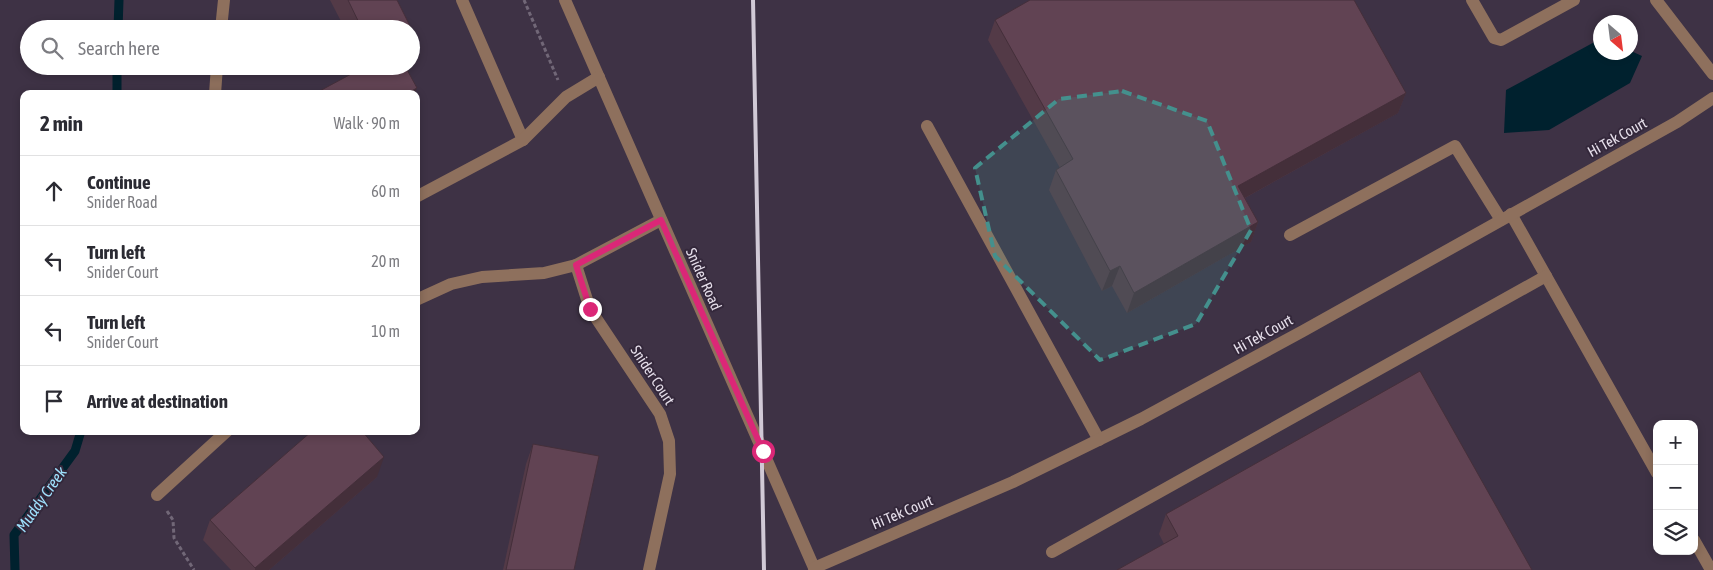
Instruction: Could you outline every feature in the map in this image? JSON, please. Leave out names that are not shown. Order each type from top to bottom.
[{"type":"street","points":[[222,20],[224,0]]},
{"type":"street","points":[[462,0],[523,140]]},
{"type":"street","name":"Snider Road","points":[[565,0],[814,569]]},
{"type":"street","points":[[1472,0],[1494,38],[1501,40],[1574,0]]},
{"type":"street","points":[[1656,0],[1713,74]]},
{"type":"street","points":[[215,90],[216,75]]},
{"type":"street","points":[[420,195],[523,140],[566,97],[599,77]]},
{"type":"street","name":"Hi Tek Court","points":[[814,569],[1013,482],[1141,419],[1303,331],[1669,126],[1713,98]]},
{"type":"street","points":[[927,126],[1099,440]]},
{"type":"street","points":[[1290,235],[1455,146],[1546,276],[1653,466]]},
{"type":"street","points":[[420,298],[451,284],[482,278],[544,273],[576,265],[661,220]]},
{"type":"street","name":"Snider Court","points":[[576,265],[590,309],[660,414],[670,440],[670,474],[649,570]]},
{"type":"street","points":[[1052,552],[1546,276]]},
{"type":"street","points":[[156,495],[223,435]]},
{"type":"street","points":[[1698,547],[1711,570]]},
{"type":"path","points":[[524,0],[566,97]]},
{"type":"path","points":[[156,495],[174,520],[174,538],[194,570]]},
{"type":"highlighted area","points":[[1122,91],[1207,121],[1251,230],[1196,324],[1100,360],[995,256],[975,168],[1059,99]]},
{"type":"water","points":[[1593,43],[1593,60],[1638,60],[1638,54],[1642,56],[1630,83],[1549,130],[1504,133],[1506,90]]},
{"type":"building","points":[[348,0],[397,0],[407,20],[358,20]]},
{"type":"building","points":[[1030,0],[1354,0],[1406,93],[1238,186],[1258,222],[1134,293],[1120,266],[1110,271],[1056,170],[1073,159],[995,20]]},
{"type":"building","points":[[349,75],[410,75],[417,88],[413,90],[321,90]]},
{"type":"building","points":[[1420,371],[1532,570],[1117,570],[1178,536],[1166,514]]},
{"type":"building","points":[[307,435],[365,435],[384,457],[255,568],[210,520]]},
{"type":"building","points":[[533,444],[599,456],[574,570],[506,570]]},
{"type":"waterway","name":"Muddy Creek","points":[[118,20],[119,0]]},
{"type":"waterway","name":"Muddy Creek","points":[[117,75],[117,90]]},
{"type":"waterway","name":"Muddy Creek","points":[[15,570],[14,535],[75,451],[80,435]]},
{"type":"railway","points":[[753,0],[764,570]]},
{"type":"route","points":[[590,309],[576,265],[661,220],[763,451]]}]
